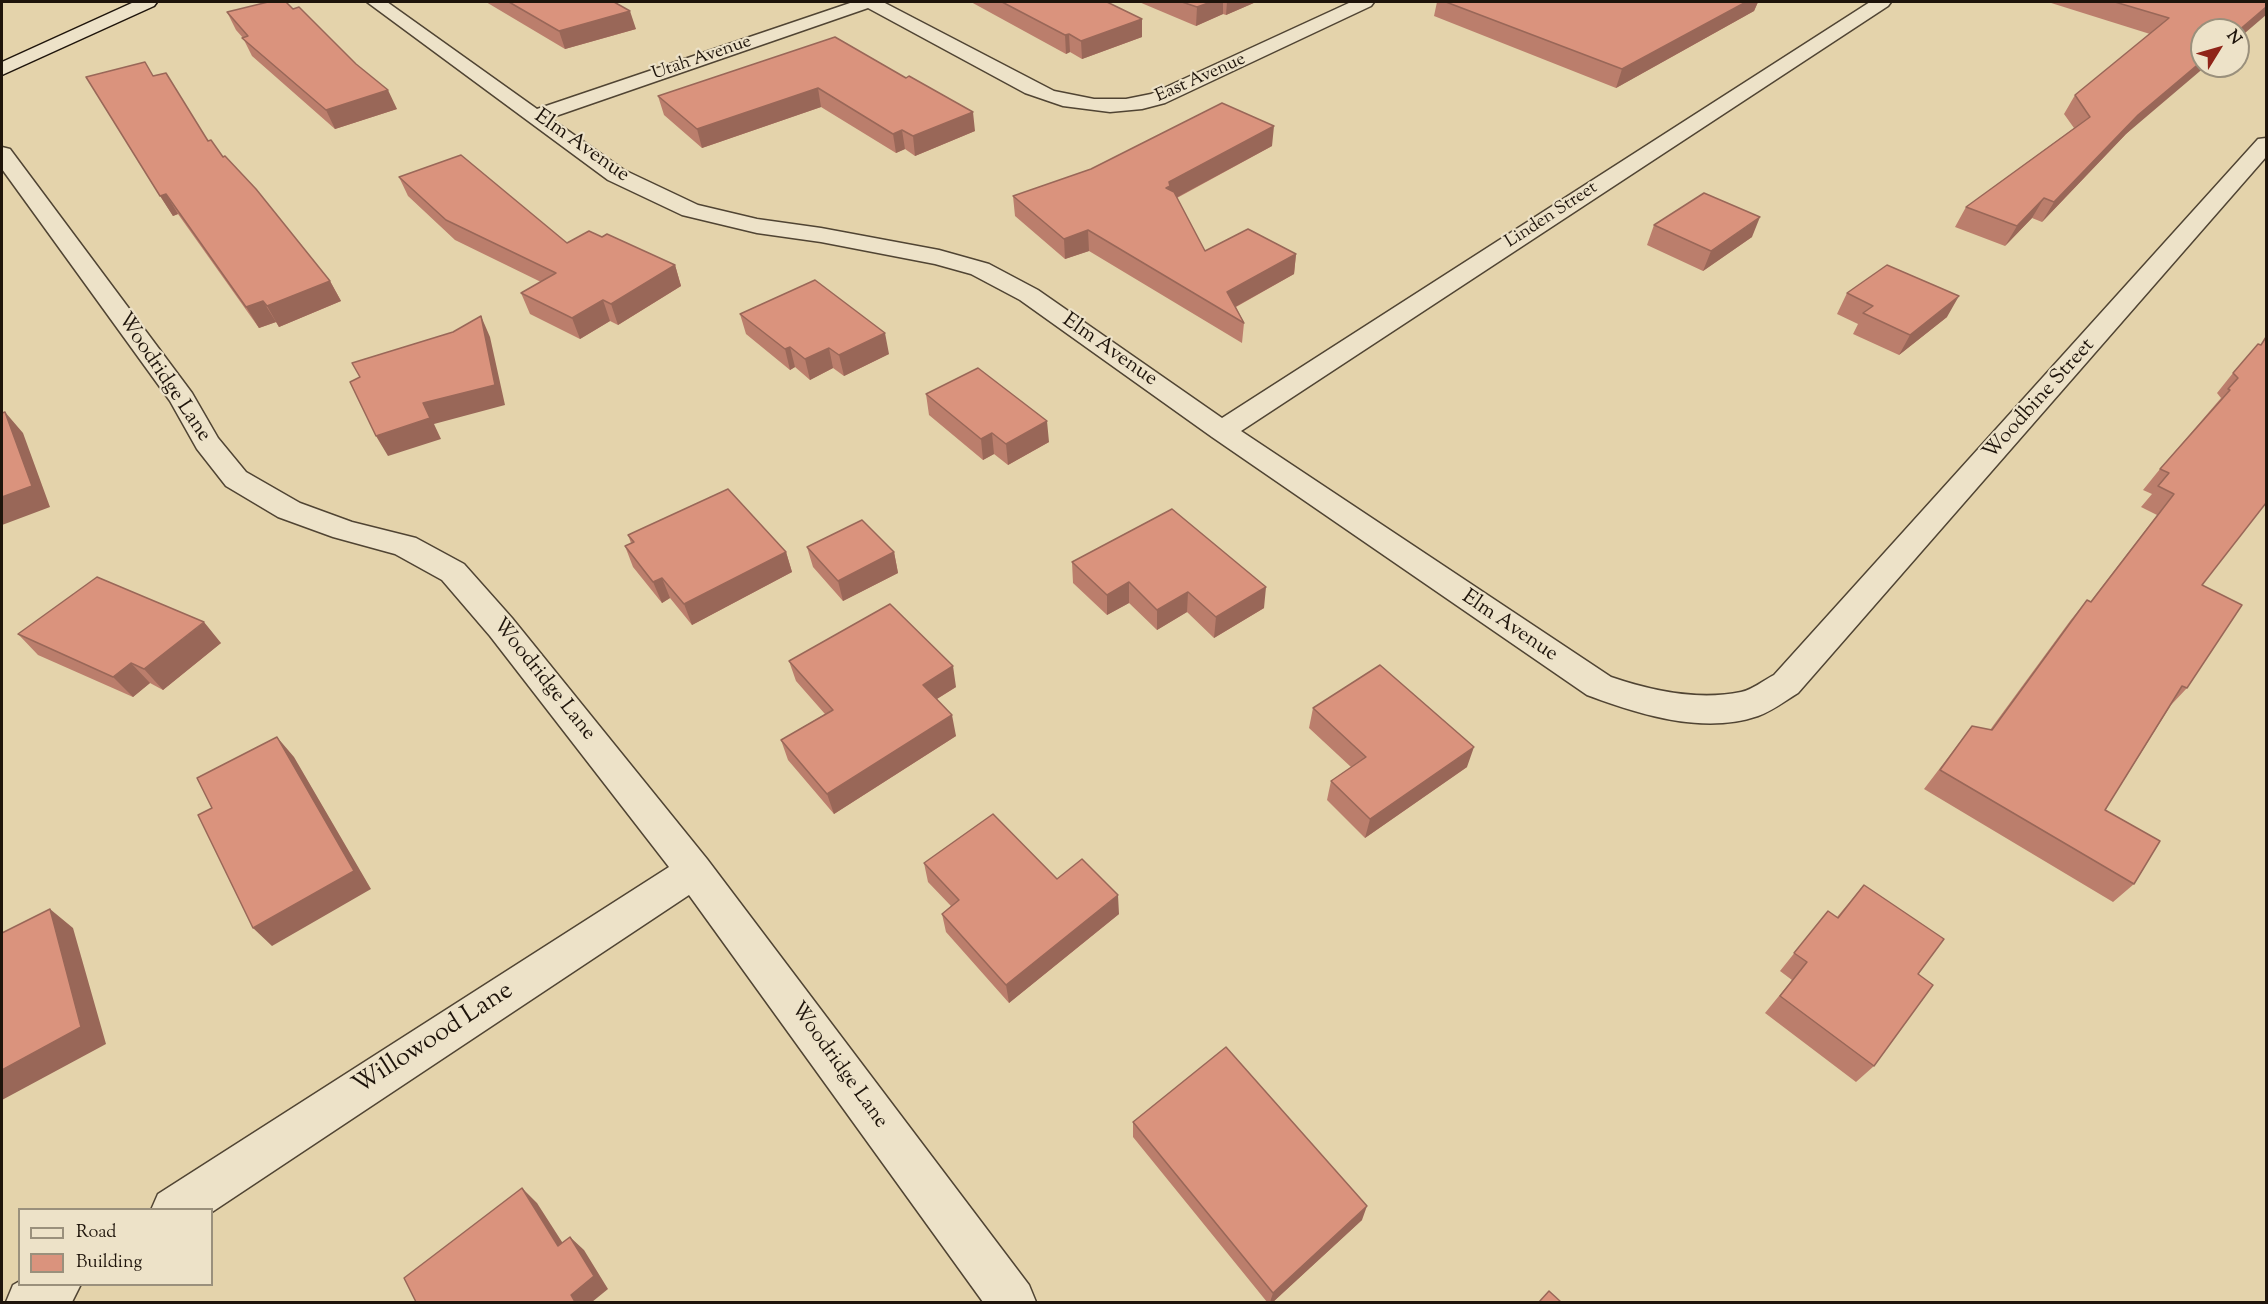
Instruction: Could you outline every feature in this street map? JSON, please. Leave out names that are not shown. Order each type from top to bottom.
[{"type":"street","points":[[2,69],[148,2]]},
{"type":"street","name":"Elm Avenue","points":[[376,2],[616,175],[690,210],[757,226],[821,235],[939,257],[980,269],[1029,295],[1222,430],[1599,686],[1635,699],[1697,710],[1749,705],[1786,684],[1813,656]]},
{"type":"street","name":"Utah Avenue","points":[[536,116],[869,2]]},
{"type":"street","name":"East Avenue","points":[[869,2],[1032,89],[1053,98],[1107,107],[1135,106],[1158,99],[1365,2]]},
{"type":"street","name":"Linden Street","points":[[1222,430],[1882,2]]},
{"type":"street","name":"Woodbine Street","points":[[1813,656],[2266,144]]},
{"type":"street","name":"Woodridge Lane","points":[[2,154],[182,399],[207,443],[236,479],[289,510],[344,530],[405,546],[453,572],[501,627],[694,871],[1012,1302]]},
{"type":"street","name":"Willowood Lane","points":[[176,1208],[694,871]]},
{"type":"street","points":[[30,1302],[55,1286]]},
{"type":"building","points":[[268,2],[286,2],[293,9],[299,7],[356,64],[388,90],[326,110],[242,38],[248,36],[227,12]]},
{"type":"building","points":[[509,2],[614,2],[630,11],[559,31]]},
{"type":"building","points":[[1002,2],[1107,2],[1142,19],[1081,41]]},
{"type":"building","points":[[1182,2],[1211,2],[1197,7]]},
{"type":"building","points":[[1446,2],[1746,2],[1622,69]]},
{"type":"building","points":[[2115,2],[2266,2],[2266,7],[2250,21],[2250,18],[2190,18],[2190,71],[2138,115],[2054,202],[2044,198],[2017,226],[1966,207],[2090,117],[2075,95],[2169,18]]},
{"type":"building","points":[[835,37],[906,78],[909,76],[973,112],[913,136],[902,130],[893,134],[818,88],[697,129],[658,96]]},
{"type":"building","points":[[145,62],[153,76],[166,73],[208,141],[211,140],[223,157],[225,156],[256,189],[330,281],[267,306],[263,301],[246,307],[166,194],[160,196],[86,77]]},
{"type":"building","points":[[1222,103],[1274,126],[1169,182],[1170,186],[1166,188],[1174,192],[1205,251],[1248,229],[1296,254],[1227,292],[1244,323],[1088,230],[1064,239],[1013,196],[1091,169]]},
{"type":"building","points":[[461,155],[567,243],[589,231],[602,237],[607,234],[675,265],[611,304],[603,300],[572,318],[521,293],[556,273],[446,220],[399,177]]},
{"type":"building","points":[[1704,193],[1760,217],[1711,251],[1654,225]]},
{"type":"building","points":[[1887,265],[1959,296],[1910,335],[1863,313],[1873,306],[1847,293]]},
{"type":"building","points":[[815,280],[885,333],[839,355],[829,348],[805,359],[790,347],[785,349],[740,314]]},
{"type":"building","points":[[481,316],[495,385],[423,403],[430,418],[376,436],[350,382],[360,377],[352,363],[453,332]]},
{"type":"building","points":[[2266,337],[2266,503],[2202,585],[2242,605],[2187,688],[2182,686],[2105,810],[2160,841],[2134,884],[1940,770],[1972,726],[1992,730],[2087,600],[2091,602],[2174,494],[2158,486],[2169,473],[2160,469],[2230,390],[2228,389],[2238,378],[2233,373]]},
{"type":"building","points":[[978,368],[1047,421],[1006,444],[992,433],[981,439],[926,394]]},
{"type":"building","points":[[5,412],[32,486],[2,497],[2,413]]},
{"type":"building","points":[[728,489],[786,552],[684,604],[662,578],[653,582],[625,546],[634,542],[628,535]]},
{"type":"building","points":[[1172,509],[1266,587],[1216,617],[1188,592],[1157,610],[1129,582],[1107,595],[1072,562]]},
{"type":"building","points":[[862,520],[894,552],[838,581],[807,547]]},
{"type":"building","points":[[97,577],[204,622],[144,669],[131,663],[113,677],[18,634]]},
{"type":"building","points":[[890,604],[953,666],[923,685],[952,715],[827,794],[781,740],[833,710],[789,661]]},
{"type":"building","points":[[1380,665],[1474,747],[1370,819],[1331,781],[1366,757],[1313,708]]},
{"type":"building","points":[[277,737],[354,871],[253,928],[198,815],[212,808],[197,778]]},
{"type":"building","points":[[993,814],[1057,879],[1082,859],[1118,895],[1006,985],[942,914],[959,900],[924,863]]},
{"type":"building","points":[[1864,885],[1944,939],[1918,974],[1933,985],[1874,1066],[1780,996],[1807,962],[1794,953],[1828,911],[1838,918]]},
{"type":"building","points":[[50,909],[81,1027],[2,1070],[2,933]]},
{"type":"building","points":[[1226,1047],[1367,1206],[1273,1293],[1133,1122]]},
{"type":"building","points":[[522,1188],[558,1246],[570,1237],[594,1276],[571,1295],[575,1302],[416,1302],[404,1278]]},
{"type":"building","points":[[1549,1291],[1561,1302],[1539,1302]]}]
